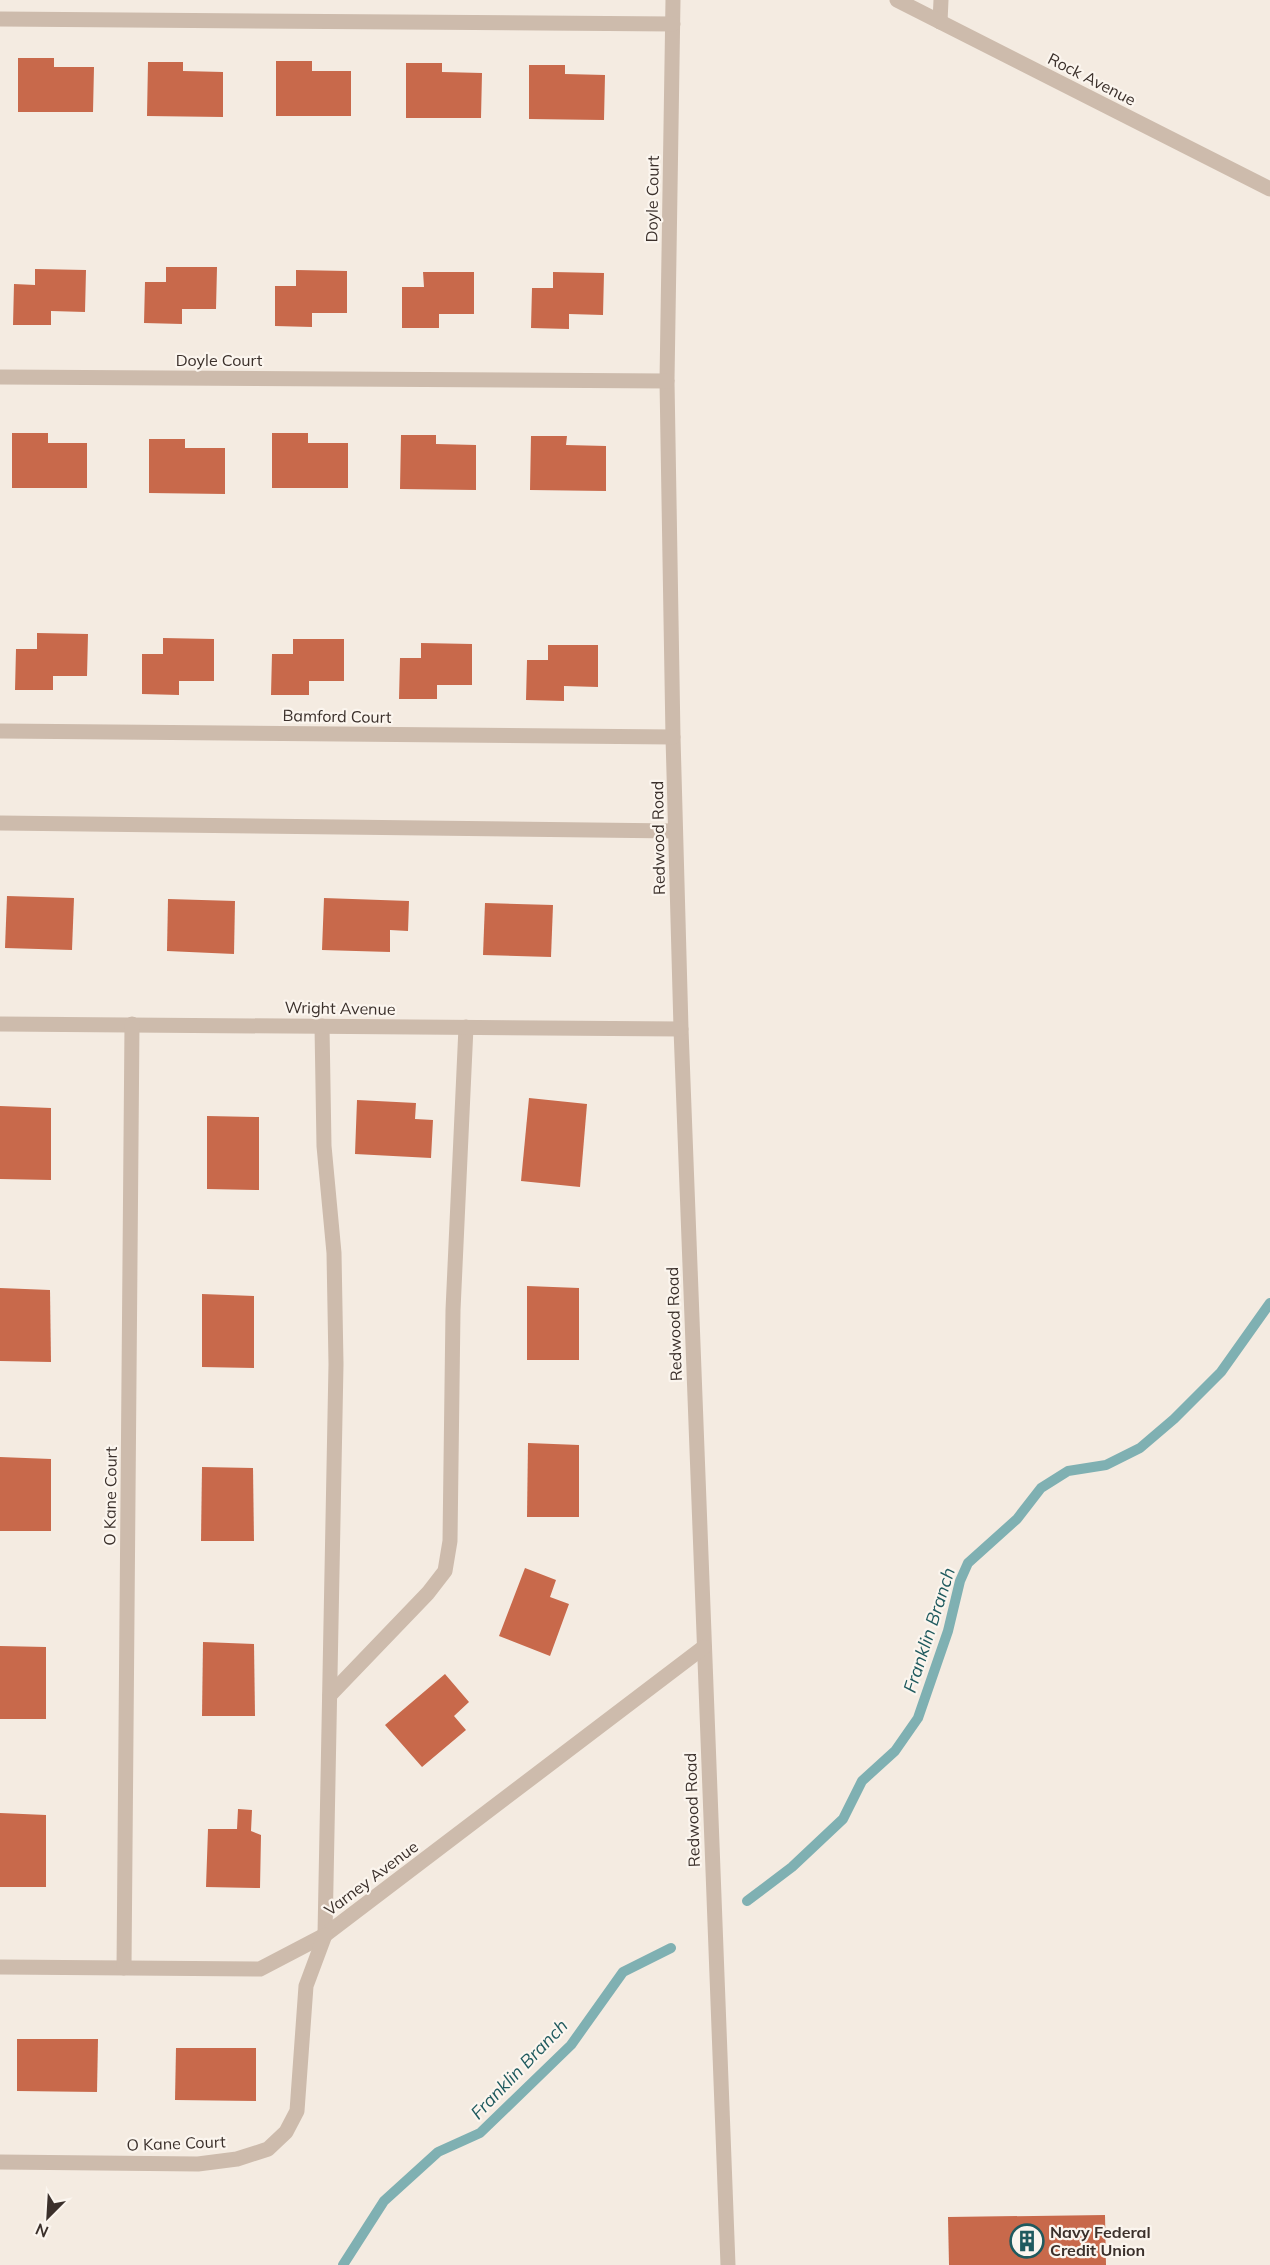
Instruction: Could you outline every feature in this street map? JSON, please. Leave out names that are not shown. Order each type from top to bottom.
[{"type":"street","name":"Doyle Court","points":[[0,377],[667,381],[673,0]]},
{"type":"street","name":"Rock Avenue","points":[[897,0],[1270,189]]},
{"type":"street","points":[[940,22],[941,0]]},
{"type":"street","points":[[0,20],[673,24]]},
{"type":"street","name":"Redwood Road","points":[[667,381],[681,1029],[728,2265]]},
{"type":"street","name":"Bamford Court","points":[[0,731],[673,737]]},
{"type":"street","points":[[0,823],[675,831]]},
{"type":"street","name":"Wright Avenue","points":[[0,1024],[681,1029]]},
{"type":"street","name":"O Kane Court","points":[[123,1968],[132,1024]]},
{"type":"street","points":[[322,1026],[324,1146],[334,1253],[336,1364],[325,1935]]},
{"type":"street","points":[[330,1695],[428,1593],[445,1571],[450,1541],[453,1310],[466,1027]]},
{"type":"street","name":"Varney Avenue","points":[[0,1967],[260,1969],[325,1935],[704,1647]]},
{"type":"street","name":"O Kane Court","points":[[0,2162],[198,2164],[237,2159],[268,2149],[286,2132],[297,2111],[306,1986],[325,1935]]},
{"type":"building","points":[[18,58],[54,58],[54,67],[94,67],[93,112],[18,112]]},
{"type":"building","points":[[276,61],[312,61],[312,71],[351,71],[351,116],[276,116]]},
{"type":"building","points":[[148,62],[183,62],[183,71],[223,72],[223,117],[147,116]]},
{"type":"building","points":[[406,63],[442,63],[442,72],[482,73],[481,118],[406,118]]},
{"type":"building","points":[[529,65],[565,65],[565,74],[605,75],[604,120],[529,119]]},
{"type":"building","points":[[166,267],[217,267],[216,309],[182,309],[182,324],[144,323],[145,282],[166,282]]},
{"type":"building","points":[[35,269],[86,270],[85,312],[51,311],[51,325],[13,325],[14,284],[35,285]]},
{"type":"building","points":[[296,270],[347,271],[347,313],[312,313],[312,327],[275,326],[275,286],[296,286]]},
{"type":"building","points":[[423,272],[474,272],[474,314],[439,314],[439,328],[402,328],[402,287],[424,287]]},
{"type":"building","points":[[553,272],[604,273],[603,315],[569,314],[569,329],[531,328],[532,288],[553,288]]},
{"type":"building","points":[[12,433],[48,433],[48,443],[87,443],[87,488],[12,488]]},
{"type":"building","points":[[272,433],[308,433],[308,443],[348,443],[348,488],[272,488]]},
{"type":"building","points":[[401,435],[436,435],[436,444],[476,445],[476,490],[400,489]]},
{"type":"building","points":[[531,436],[567,436],[566,445],[606,446],[606,491],[530,490]]},
{"type":"building","points":[[149,439],[185,439],[185,448],[225,448],[225,494],[149,493]]},
{"type":"building","points":[[37,633],[88,634],[87,676],[53,676],[53,690],[15,690],[16,649],[37,649]]},
{"type":"building","points":[[163,638],[214,639],[214,681],[179,681],[179,695],[142,694],[142,654],[163,654]]},
{"type":"building","points":[[293,639],[344,639],[344,681],[309,681],[309,695],[271,695],[272,654],[293,654]]},
{"type":"building","points":[[421,643],[472,644],[472,685],[437,685],[437,699],[399,699],[400,658],[421,658]]},
{"type":"building","points":[[548,645],[598,645],[598,687],[564,686],[564,701],[526,700],[527,660],[548,660]]},
{"type":"building","points":[[7,896],[74,898],[72,950],[5,948]]},
{"type":"building","points":[[324,898],[409,901],[408,931],[390,930],[390,952],[322,950]]},
{"type":"building","points":[[168,899],[235,901],[234,954],[167,951]]},
{"type":"building","points":[[485,903],[553,905],[551,957],[483,955]]},
{"type":"building","points":[[529,1098],[587,1104],[580,1187],[521,1181]]},
{"type":"building","points":[[357,1100],[416,1103],[415,1119],[433,1120],[431,1158],[355,1154]]},
{"type":"building","points":[[0,1106],[51,1108],[51,1180],[0,1179]]},
{"type":"building","points":[[207,1116],[259,1117],[259,1190],[207,1189]]},
{"type":"building","points":[[527,1286],[579,1288],[579,1360],[527,1360]]},
{"type":"building","points":[[0,1288],[50,1290],[51,1362],[0,1361]]},
{"type":"building","points":[[202,1294],[254,1296],[254,1368],[202,1367]]},
{"type":"building","points":[[528,1443],[579,1445],[579,1517],[527,1517]]},
{"type":"building","points":[[0,1457],[51,1459],[51,1531],[0,1531]]},
{"type":"building","points":[[202,1467],[253,1468],[254,1541],[201,1541]]},
{"type":"building","points":[[525,1568],[556,1580],[550,1597],[569,1604],[550,1656],[499,1636]]},
{"type":"building","points":[[203,1642],[254,1644],[255,1716],[202,1716]]},
{"type":"building","points":[[0,1646],[46,1647],[46,1719],[0,1719]]},
{"type":"building","points":[[445,1674],[469,1702],[454,1716],[466,1730],[422,1767],[385,1725]]},
{"type":"building","points":[[238,1809],[252,1810],[251,1831],[261,1835],[260,1888],[206,1887],[208,1829],[237,1829]]},
{"type":"building","points":[[0,1813],[46,1815],[46,1887],[0,1887]]},
{"type":"building","points":[[17,2039],[98,2039],[97,2092],[17,2091]]},
{"type":"building","points":[[176,2048],[256,2048],[256,2101],[175,2100]]},
{"type":"building","name":"Navy Federal Credit Union","points":[[1105,2215],[1106,2265],[949,2265],[948,2217]]},
{"type":"waterway","name":"Franklin Branch","points":[[747,1901],[792,1867],[843,1819],[862,1781],[895,1751],[918,1718],[948,1631],[960,1581],[968,1563],[1017,1519],[1041,1488],[1068,1471],[1106,1465],[1140,1448],[1174,1419],[1221,1372],[1270,1303]]},
{"type":"waterway","name":"Franklin Branch","points":[[343,2265],[384,2201],[438,2152],[480,2133],[571,2045],[623,1972],[671,1948]]},
{"type":"place","name":"Navy Federal Credit Union","points":[[1027,2241]]}]
